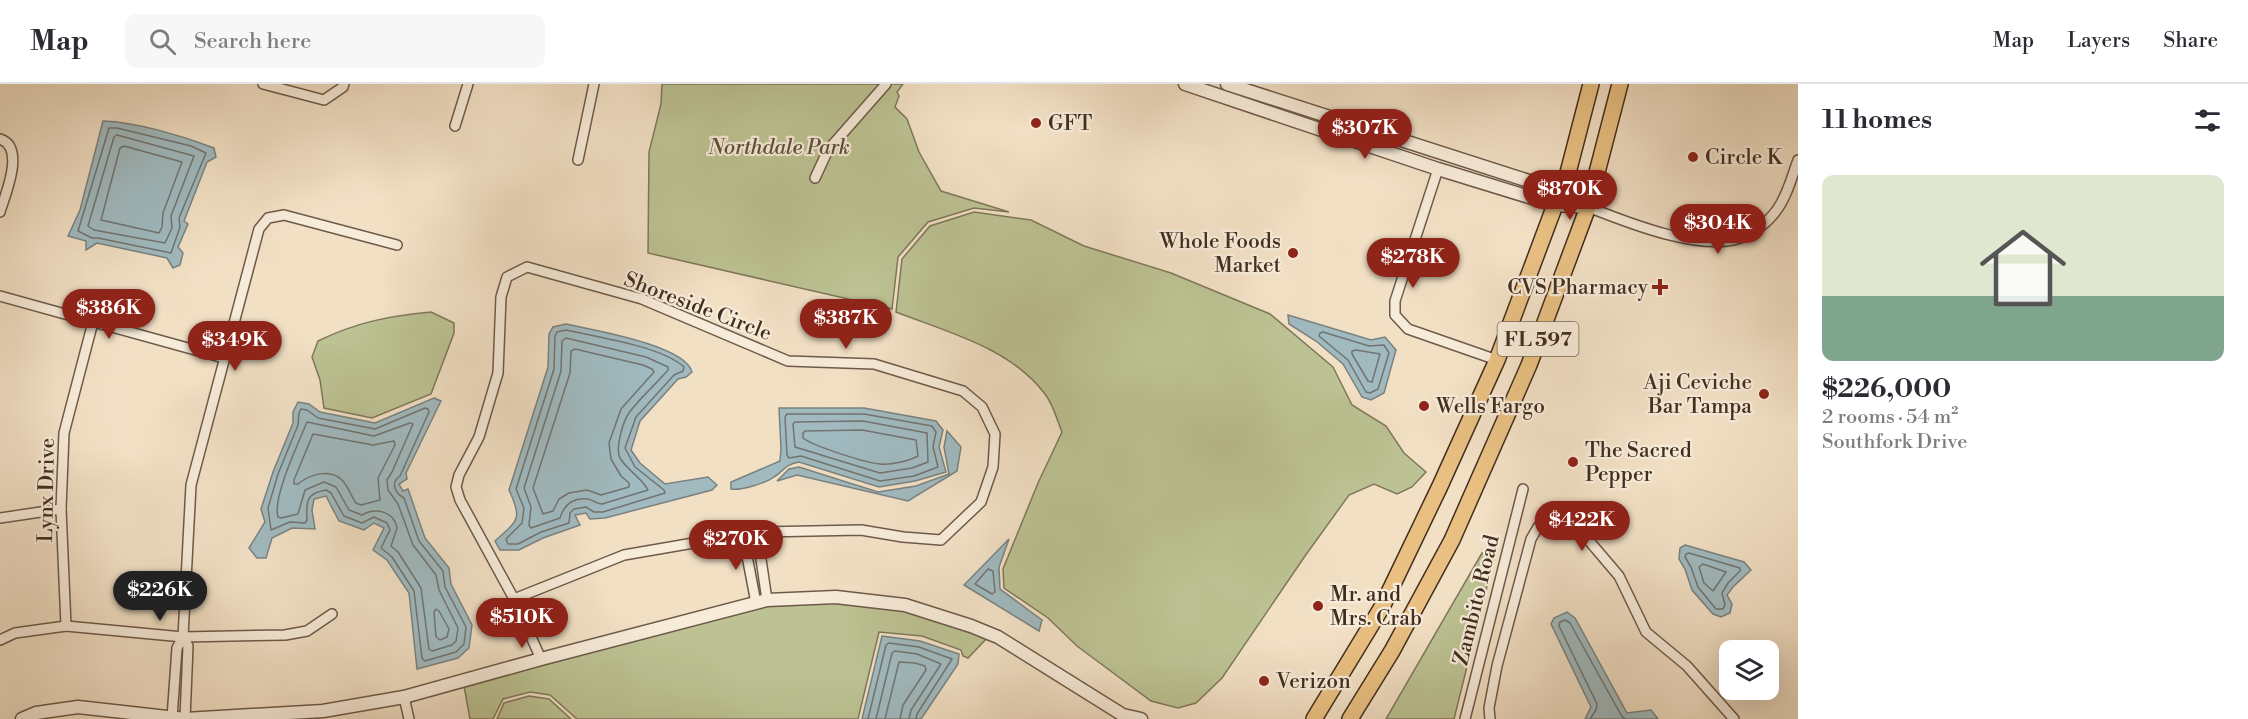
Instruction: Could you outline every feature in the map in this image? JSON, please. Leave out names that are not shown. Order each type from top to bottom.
[{"type":"main road","name":"FL 597","points":[[1314,719],[1383,607],[1497,360],[1559,199],[1591,84]]},
{"type":"main road","name":"FL 597","points":[[1350,719],[1392,651],[1467,509],[1529,365],[1588,207],[1620,84]]},
{"type":"street","points":[[262,84],[324,100],[344,84]]},
{"type":"street","points":[[455,126],[468,84]]},
{"type":"street","points":[[578,160],[594,84]]},
{"type":"street","points":[[814,178],[828,150],[886,84]]},
{"type":"street","points":[[1185,84],[1438,169],[1588,207],[1630,223],[1693,241],[1729,241],[1742,238],[1763,224],[1777,210],[1798,160]]},
{"type":"street","points":[[1227,84],[1504,173],[1559,199]]},
{"type":"street","points":[[1284,117],[1288,104]]},
{"type":"street","points":[[0,139],[5,141],[13,151],[14,164],[1,209]]},
{"type":"street","points":[[1367,145],[1432,156],[1440,156],[1443,153]]},
{"type":"street","points":[[1438,169],[1458,167],[1504,173]]},
{"type":"street","points":[[1438,169],[1395,301],[1395,315],[1408,329],[1497,360]]},
{"type":"street","points":[[172,717],[177,648],[183,637],[191,485],[259,229],[268,218],[284,215],[397,246]]},
{"type":"street","name":"Shoreside Circle","points":[[514,599],[624,555],[758,532],[861,530],[941,540],[981,502],[993,467],[995,434],[982,407],[963,391],[874,364],[788,361],[642,299],[527,267],[507,277],[501,297],[498,373],[479,437],[459,475],[456,487],[460,500],[514,599],[541,658]]},
{"type":"street","points":[[0,296],[224,358]]},
{"type":"street","name":"Lynx Drive","points":[[66,626],[61,508],[64,433],[93,322]]},
{"type":"street","name":"Zambito Road","points":[[1465,719],[1523,489]]},
{"type":"street","points":[[0,518],[61,508]]},
{"type":"street","points":[[1490,719],[1489,708],[1497,666],[1531,539],[1538,527],[1555,521],[1573,524],[1583,532],[1619,576],[1646,632],[1688,666],[1734,719]]},
{"type":"street","points":[[758,532],[761,602]]},
{"type":"street","points":[[743,535],[761,602]]},
{"type":"street","points":[[22,719],[36,713],[78,707],[185,719],[323,711],[404,697],[541,658],[761,602],[836,597],[905,605],[971,626],[998,637],[1124,717],[1141,719]]},
{"type":"street","points":[[0,640],[15,633],[66,626],[183,637],[285,635],[307,631],[332,614]]},
{"type":"street","points":[[183,637],[188,646],[185,719]]},
{"type":"street","points":[[404,697],[409,719]]},
{"type":"green space","name":"Northdale Park","points":[[662,84],[903,84],[897,92],[899,96],[895,107],[907,119],[919,152],[941,191],[1009,212],[974,208],[928,222],[898,257],[892,309],[648,253],[649,152],[661,104]]},
{"type":"green space","points":[[974,212],[1031,220],[1084,246],[1171,273],[1270,314],[1333,367],[1352,405],[1386,426],[1404,453],[1426,472],[1412,487],[1397,494],[1374,484],[1349,495],[1222,678],[1196,703],[1178,708],[1151,701],[1077,646],[1048,618],[1004,588],[1003,569],[1038,483],[1062,432],[1055,412],[1045,394],[1031,378],[996,353],[977,343],[896,312],[902,259],[930,226]]},
{"type":"green space","points":[[431,312],[454,323],[454,333],[431,394],[372,418],[324,408],[320,380],[312,357],[318,341],[373,321]]},
{"type":"green space","points":[[1482,553],[1494,558],[1454,719],[1386,719]]},
{"type":"green space","points":[[835,602],[904,610],[987,638],[968,658],[963,656],[961,650],[922,636],[879,632],[858,719],[577,719],[550,695],[530,692],[503,699],[493,719],[470,719],[464,686],[767,606]]},
{"type":"green space","points":[[529,696],[549,699],[571,719],[497,719],[504,703]]},
{"type":"water","points":[[103,121],[159,130],[214,148],[216,157],[207,162],[184,221],[188,224],[178,247],[183,253],[180,265],[173,268],[167,258],[97,243],[86,250],[86,241],[68,236],[80,210]]},
{"type":"water","points":[[1288,315],[1371,340],[1385,337],[1396,350],[1384,393],[1371,400],[1362,397],[1343,364],[1316,341],[1289,324]]},
{"type":"water","points":[[566,324],[636,340],[673,354],[686,362],[692,372],[678,379],[640,421],[631,450],[640,463],[665,484],[708,477],[717,485],[712,490],[605,518],[590,519],[586,513],[575,515],[580,525],[543,538],[519,550],[500,550],[495,541],[516,519],[516,508],[509,490],[548,367],[549,334],[553,327]]},
{"type":"water","points":[[434,398],[441,401],[406,473],[407,479],[399,484],[403,491],[408,489],[425,538],[449,568],[451,584],[472,625],[469,648],[458,658],[417,669],[409,593],[387,560],[373,550],[384,528],[374,523],[364,530],[339,521],[326,496],[314,499],[312,510],[315,529],[292,528],[272,538],[266,558],[257,558],[249,548],[265,522],[261,509],[293,423],[293,412],[298,402],[309,404],[320,412],[375,423]]},
{"type":"water","points":[[779,408],[864,408],[936,421],[943,430],[939,447],[946,472],[915,481],[879,487],[799,462],[787,466],[765,482],[746,488],[731,489],[731,482],[780,461]]},
{"type":"water","points":[[947,431],[961,447],[957,471],[908,501],[797,475],[777,481],[789,469],[799,467],[878,492],[916,486],[949,474],[944,447]]},
{"type":"water","points":[[1009,539],[999,567],[1000,589],[1042,620],[1039,631],[964,585]]},
{"type":"water","points":[[1685,545],[1744,562],[1751,570],[1727,595],[1732,604],[1730,613],[1721,617],[1713,614],[1692,590],[1679,559],[1680,548]]},
{"type":"water","points":[[1567,612],[1575,618],[1627,713],[1651,710],[1658,719],[1585,719],[1591,707],[1551,624],[1554,618]]},
{"type":"water","points":[[882,636],[920,641],[959,654],[958,664],[921,719],[862,719]]},
{"type":"place","name":"GFT","points":[[1036,123]]},
{"type":"place","name":"Circle K","points":[[1693,157]]},
{"type":"place","name":"Whole Foods Market","points":[[1293,253]]},
{"type":"place","name":"CVS Pharmacy","points":[[1660,287]]},
{"type":"place","name":"Aji Ceviche Bar Tampa","points":[[1764,394]]},
{"type":"place","name":"Wells Fargo","points":[[1424,406]]},
{"type":"place","name":"The Sacred Pepper","points":[[1573,462]]},
{"type":"place","name":"Mr. and Mrs. Crab","points":[[1318,606]]},
{"type":"place","name":"Verizon","points":[[1264,681]]}]
